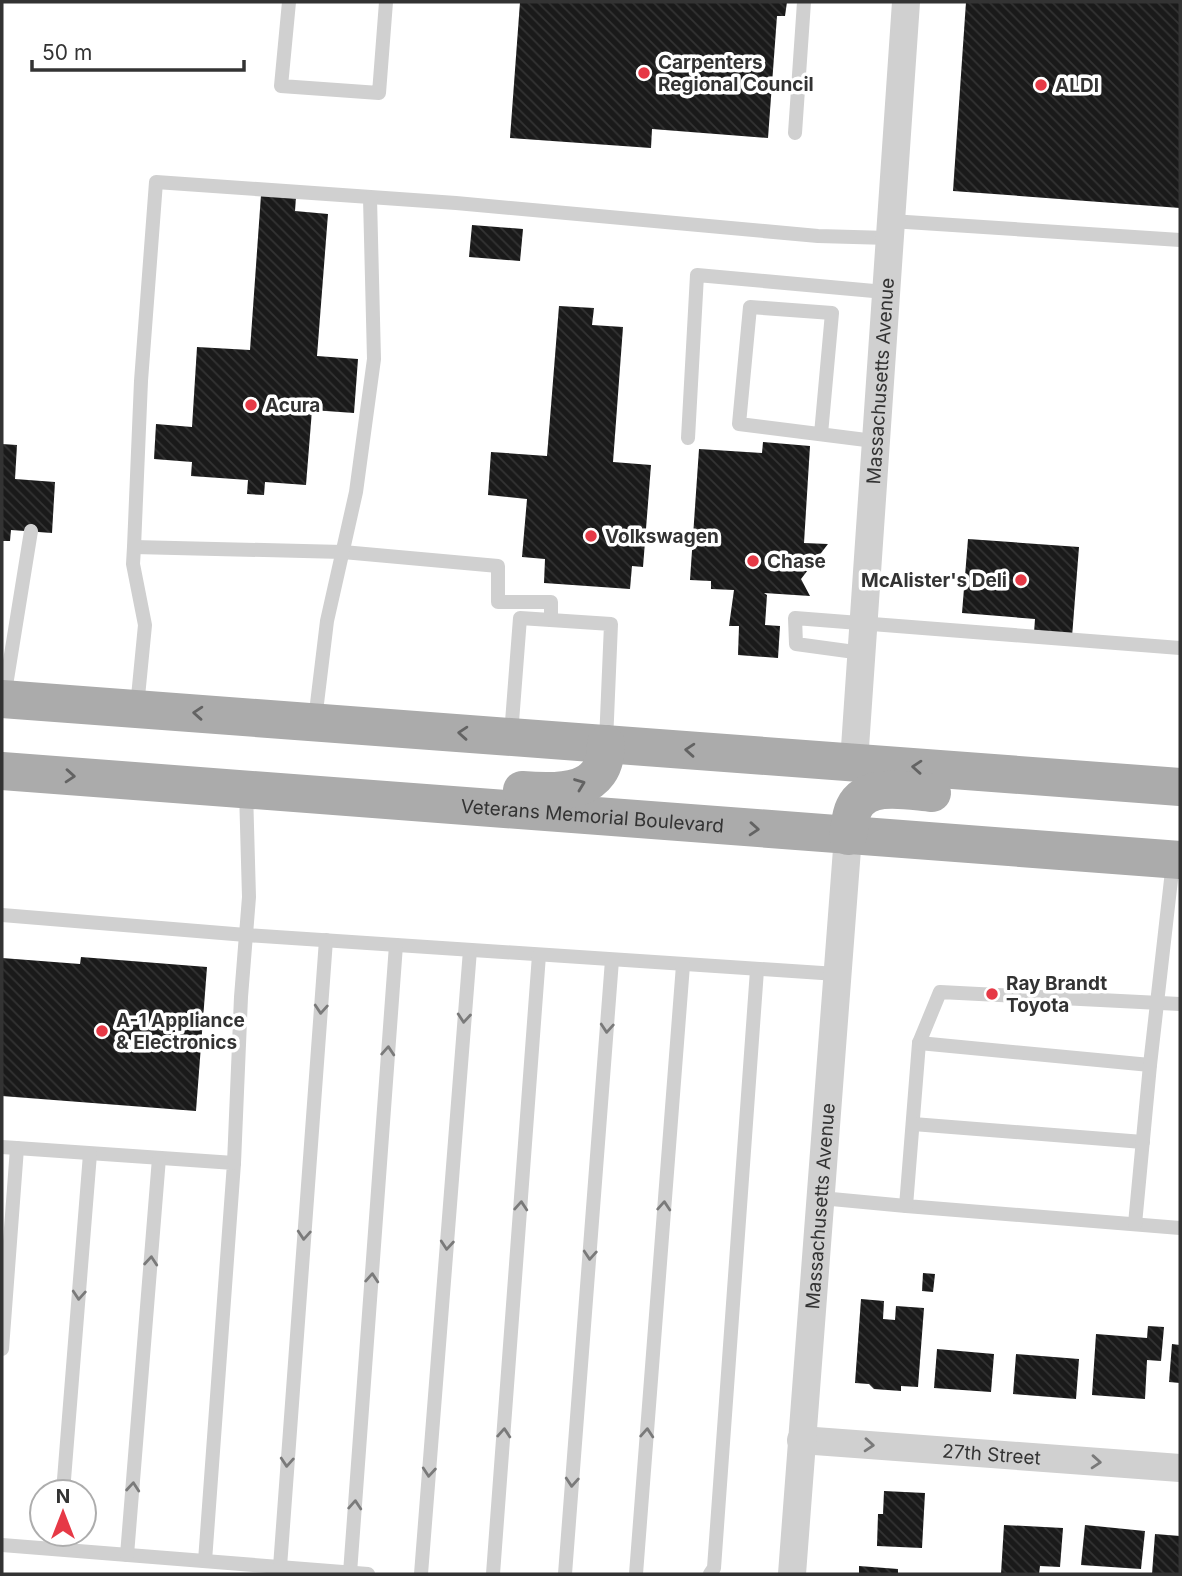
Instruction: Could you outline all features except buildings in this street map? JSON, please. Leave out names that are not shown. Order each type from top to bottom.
[{"type":"main road","points":[[3,699],[1176,787]]},
{"type":"main road","points":[[246,790],[273,779],[298,775],[553,792],[580,786],[599,776],[606,761],[606,744]]},
{"type":"main road","name":"Veterans Memorial Boulevard","points":[[2,771],[999,847],[1069,828],[1178,852]]},
{"type":"main road","points":[[848,836],[854,807],[866,794],[884,789],[1114,805],[1176,787]]},
{"type":"street","name":"Massachusetts Avenue","points":[[854,762],[906,2]]},
{"type":"street","name":"Massachusetts Avenue","points":[[792,1574],[848,836]]},
{"type":"street","name":"27th Street","points":[[801,1440],[1180,1468]]},
{"type":"lane","points":[[289,2],[281,86],[379,93],[386,2]]},
{"type":"lane","points":[[795,133],[804,2]]},
{"type":"lane","points":[[137,709],[145,625],[134,565],[134,547],[141,382],[156,182],[818,236],[890,230],[1180,240]]},
{"type":"lane","points":[[314,722],[327,621],[356,492],[374,359],[370,198]]},
{"type":"lane","points":[[688,438],[697,275],[885,292]]},
{"type":"lane","points":[[821,434],[832,313],[750,307],[739,424],[874,441]]},
{"type":"lane","points":[[3,699],[31,531]]},
{"type":"lane","points":[[134,547],[344,552],[498,566],[498,602],[551,602],[551,620]]},
{"type":"lane","points":[[511,737],[520,618],[611,624],[606,744]]},
{"type":"lane","points":[[862,653],[796,644],[795,618],[1180,648]]},
{"type":"lane","points":[[205,1562],[234,1163],[250,858],[246,790]]},
{"type":"lane","points":[[1135,1224],[1157,1003],[1178,852]]},
{"type":"lane","points":[[2,915],[246,935],[837,974]]},
{"type":"lane","points":[[280,1567],[326,940]]},
{"type":"lane","points":[[350,1573],[396,945]]},
{"type":"lane","points":[[421,1574],[470,950]]},
{"type":"lane","points":[[493,1574],[539,955]]},
{"type":"lane","points":[[565,1574],[612,960]]},
{"type":"lane","points":[[636,1574],[683,965]]},
{"type":"lane","points":[[710,1574],[715,1568],[757,970]]},
{"type":"lane","points":[[906,1206],[919,1043],[940,992],[1180,1004]]},
{"type":"lane","points":[[919,1043],[1150,1065]]},
{"type":"lane","points":[[913,1125],[1143,1142]]},
{"type":"lane","points":[[2,1147],[234,1163]]},
{"type":"lane","points":[[2,1349],[18,1148]]},
{"type":"lane","points":[[64,1478],[90,1154]]},
{"type":"lane","points":[[127,1555],[159,1158]]},
{"type":"lane","points":[[821,1198],[1180,1228]]},
{"type":"lane","points":[[2,1545],[368,1574]]},
{"type":"place","name":"Carpenters Regional Council","points":[[644,73]]},
{"type":"place","name":"ALDI","points":[[1041,85]]},
{"type":"place","name":"Acura","points":[[251,405]]},
{"type":"place","name":"Volkswagen","points":[[591,536]]},
{"type":"place","name":"Chase","points":[[753,561]]},
{"type":"place","name":"McAlister's Deli","points":[[1021,580]]},
{"type":"place","name":"Ray Brandt Toyota","points":[[992,994]]},
{"type":"place","name":"A-1 Appliance & Electronics","points":[[102,1031]]}]
